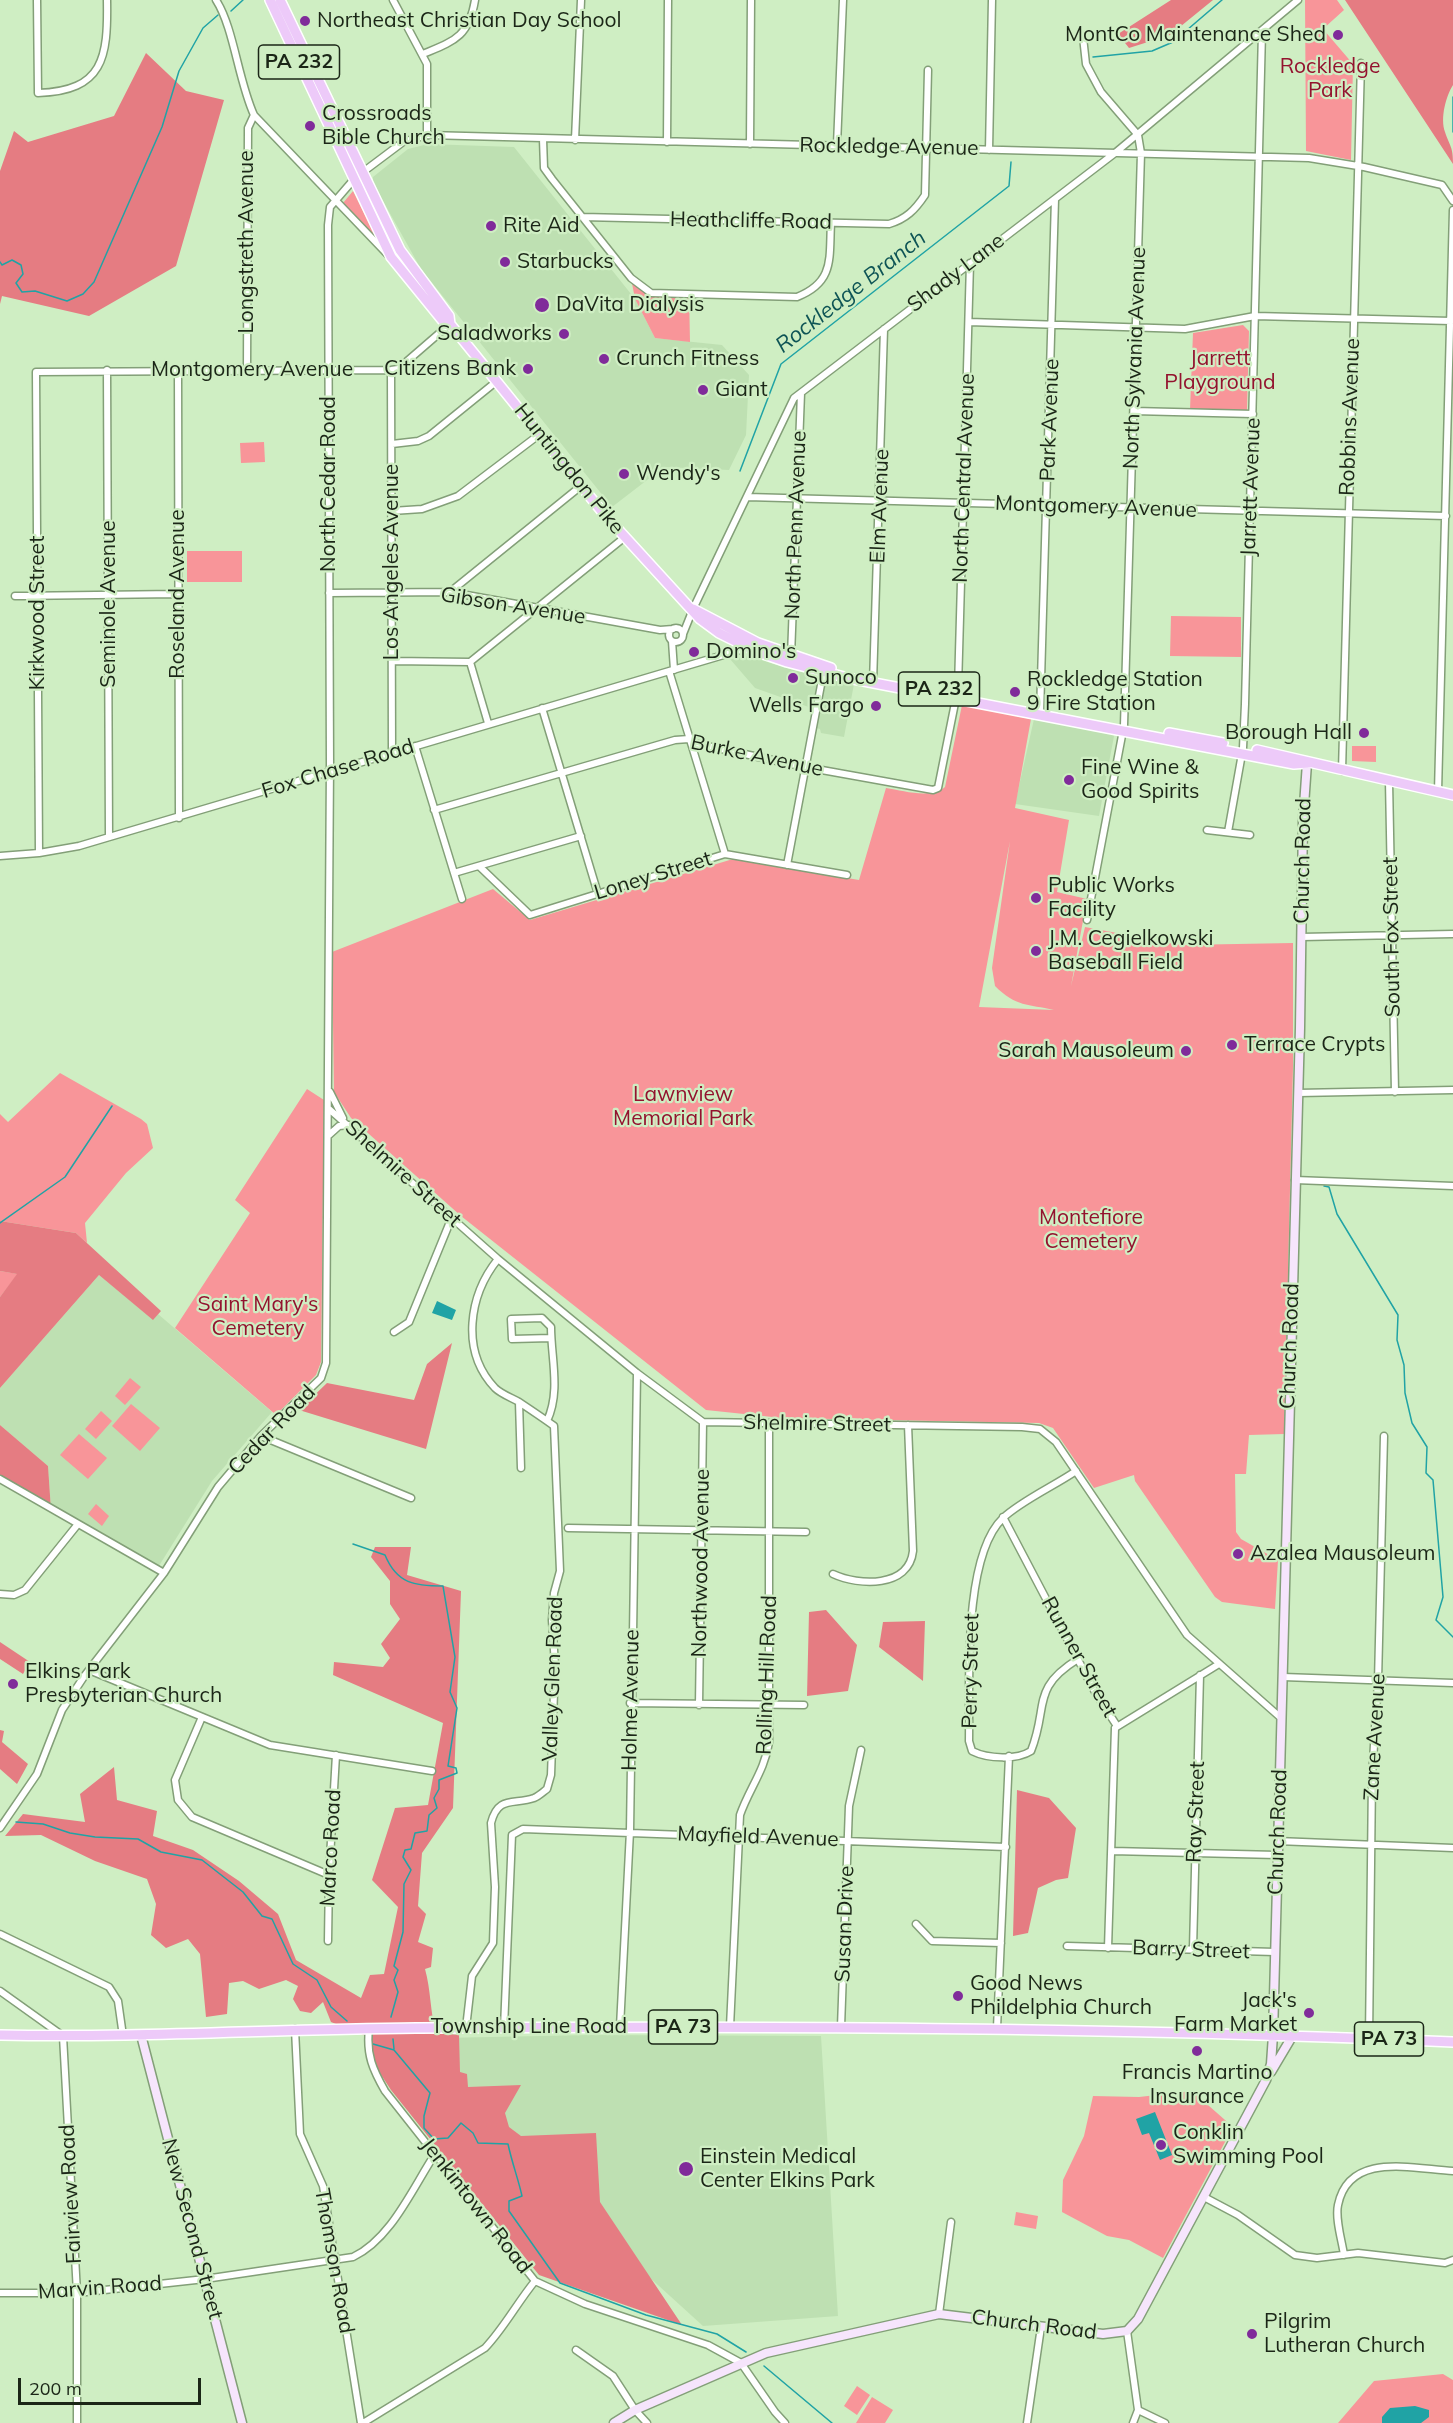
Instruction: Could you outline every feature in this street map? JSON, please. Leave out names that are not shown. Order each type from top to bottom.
[{"type":"main road","name":"Huntingdon Pike","points":[[270,0],[358,175],[400,250],[449,316],[450,324]]},
{"type":"main road","name":"Huntingdon Pike","points":[[280,0],[358,175],[391,257],[443,321],[450,324],[581,486],[707,625],[747,648],[824,669],[1123,728],[1243,750],[1297,757],[1307,763],[1453,795]]},
{"type":"main road","name":"Huntingdon Pike","points":[[693,609],[739,634],[824,669]]},
{"type":"main road","name":"Township Line Road","points":[[0,2035],[123,2036],[295,2029],[841,2027],[997,2028],[1273,2035]]},
{"type":"main road","name":"PA 73","points":[[1273,2035],[1453,2042]]},
{"type":"street","points":[[38,0],[38,93],[74,89],[94,75],[102,62],[107,35],[107,0]]},
{"type":"street","points":[[216,0],[223,15],[243,91],[254,115],[391,257]]},
{"type":"street","points":[[393,0],[423,54],[428,82],[427,135]]},
{"type":"street","points":[[423,54],[462,35],[469,24],[475,0]]},
{"type":"street","points":[[575,140],[581,0]]},
{"type":"street","points":[[667,142],[668,0]]},
{"type":"street","points":[[750,144],[751,0]]},
{"type":"street","points":[[837,145],[843,0]]},
{"type":"street","points":[[988,150],[992,0]]},
{"type":"street","name":"Shady Lane","points":[[693,609],[790,406],[801,393],[1138,135],[1298,0]]},
{"type":"street","name":"Jarrett Avenue","points":[[1228,832],[1243,750],[1262,32]]},
{"type":"street","points":[[1083,38],[1086,64],[1101,92],[1138,135]]},
{"type":"street","name":"Robbins Avenue","points":[[1342,771],[1361,63]]},
{"type":"street","points":[[927,149],[928,70]]},
{"type":"street","name":"Longstreth Avenue","points":[[247,370],[248,128],[254,115]]},
{"type":"street","name":"Rockledge Avenue","points":[[336,198],[358,175],[403,141],[427,135],[543,140],[837,145],[1309,158],[1442,185],[1453,201]]},
{"type":"street","name":"North Sylvania Avenue","points":[[1087,920],[1123,728],[1141,153],[1138,135]]},
{"type":"street","points":[[543,140],[544,168],[631,278],[651,292],[797,297],[811,291],[828,270],[831,223]]},
{"type":"street","name":"Heathcliffe Road","points":[[582,217],[889,224],[901,221],[916,210],[925,195],[927,149]]},
{"type":"street","name":"North Cedar Road","points":[[327,966],[330,371],[328,225],[330,207],[336,198]]},
{"type":"street","name":"Park Avenue","points":[[1040,711],[1055,199]]},
{"type":"street","points":[[1438,792],[1453,210]]},
{"type":"street","name":"North Central Avenue","points":[[940,783],[957,696],[970,263]]},
{"type":"street","points":[[969,322],[1185,328],[1255,316],[1451,321]]},
{"type":"street","points":[[391,370],[398,369],[450,324]]},
{"type":"street","name":"Elm Avenue","points":[[874,680],[884,329]]},
{"type":"street","name":"Seminole Avenue","points":[[107,370],[109,837]]},
{"type":"street","name":"Montgomery Avenue","points":[[36,372],[391,370]]},
{"type":"street","name":"Los Angeles Avenue","points":[[391,370],[392,753]]},
{"type":"street","name":"Roseland Avenue","points":[[178,371],[179,818]]},
{"type":"street","name":"Kirkwood Street","points":[[36,372],[39,853]]},
{"type":"street","points":[[392,444],[417,441],[429,436],[497,381]]},
{"type":"street","name":"North Penn Avenue","points":[[791,656],[801,393]]},
{"type":"street","points":[[1134,411],[1253,414]]},
{"type":"street","points":[[392,511],[422,509],[458,496],[540,434]]},
{"type":"street","points":[[450,592],[581,486]]},
{"type":"street","name":"Montgomery Avenue","points":[[747,497],[1446,516]]},
{"type":"street","points":[[392,661],[470,662],[534,608],[625,537]]},
{"type":"street","name":"Gibson Avenue","points":[[329,593],[450,592],[660,630],[675,629]]},
{"type":"street","points":[[15,596],[38,594],[109,597],[177,594]]},
{"type":"street","points":[[693,609],[671,671],[689,739],[725,854]]},
{"type":"street","points":[[674,658],[669,634],[688,621]]},
{"type":"street","points":[[675,629],[682,637]]},
{"type":"street","points":[[672,641],[682,637]]},
{"type":"street","name":"Fox Chase Road","points":[[0,856],[39,853],[179,818],[488,723],[747,648]]},
{"type":"street","points":[[470,662],[488,723]]},
{"type":"street","points":[[787,865],[824,669]]},
{"type":"street","points":[[542,708],[598,894]]},
{"type":"street","name":"Burke Avenue","points":[[434,810],[675,740],[689,739],[698,744],[805,767],[933,790],[940,783]]},
{"type":"street","points":[[415,746],[462,899]]},
{"type":"street","name":"Church Road","points":[[614,2423],[635,2410],[766,2353],[939,2314],[1103,2334],[1127,2331],[1137,2319],[1266,2080],[1271,2064],[1273,2035],[1298,1093],[1304,771],[1307,763]]},
{"type":"street","name":"South Fox Street","points":[[1389,781],[1395,1092]]},
{"type":"street","points":[[1207,830],[1250,835]]},
{"type":"street","points":[[454,873],[580,836]]},
{"type":"street","name":"Loney Street","points":[[479,866],[530,915],[725,854],[847,875]]},
{"type":"street","points":[[1301,937],[1453,934]]},
{"type":"street","name":"Cedar Road","points":[[0,1828],[37,1774],[62,1710],[89,1670],[164,1573],[218,1487],[261,1436],[321,1378],[326,1363],[329,1135],[327,966]]},
{"type":"street","points":[[329,1090],[347,1123],[339,1126],[329,1135]]},
{"type":"street","points":[[1298,1093],[1453,1090]]},
{"type":"street","name":"Shelmire Street","points":[[329,1109],[498,1259],[637,1373],[703,1422],[1040,1429],[1056,1442],[1186,1635],[1281,1718]]},
{"type":"street","points":[[1295,1180],[1453,1186]]},
{"type":"street","points":[[394,1332],[409,1322],[452,1216]]},
{"type":"street","points":[[498,1259],[484,1276],[475,1303],[472,1336],[481,1369],[496,1389],[547,1421],[552,1411],[555,1379],[551,1327],[542,1318],[511,1319],[512,1339],[551,1338]]},
{"type":"street","name":"Holme Avenue","points":[[620,2027],[630,1831],[630,1703],[637,1373]]},
{"type":"street","points":[[519,1402],[521,1468]]},
{"type":"street","name":"Valley Glen Road","points":[[466,2028],[472,1976],[493,1943],[495,1887],[491,1823],[494,1814],[506,1802],[534,1798],[547,1790],[550,1775],[555,1665],[552,1620],[560,1571],[560,1527],[554,1426],[547,1421]]},
{"type":"street","name":"Northwood Avenue","points":[[699,1705],[703,1422]]},
{"type":"street","name":"Rolling Hill Road","points":[[730,2027],[740,1815],[746,1798],[761,1775],[767,1758],[770,1706],[769,1424]]},
{"type":"street","points":[[833,1574],[843,1579],[889,1579],[902,1575],[909,1566],[913,1551],[908,1425]]},
{"type":"street","points":[[261,1436],[411,1498]]},
{"type":"street","name":"Zane Avenue","points":[[1369,2038],[1371,1844],[1378,1681],[1384,1436]]},
{"type":"street","name":"Perry Street","points":[[1009,1756],[980,1755],[972,1750],[969,1741],[971,1608],[981,1564],[993,1529],[1004,1517],[1076,1472]]},
{"type":"street","points":[[0,1479],[164,1573]]},
{"type":"street","name":"Runner Street","points":[[1004,1517],[1078,1659],[1118,1726],[1115,1728],[1108,1947]]},
{"type":"street","points":[[0,1594],[14,1595],[25,1590],[78,1524]]},
{"type":"street","points":[[568,1528],[806,1532]]},
{"type":"street","points":[[997,2028],[1009,1756],[1023,1756],[1031,1751],[1049,1680],[1058,1671],[1078,1659]]},
{"type":"street","points":[[1115,1728],[1219,1664]]},
{"type":"street","points":[[89,1670],[270,1745],[432,1771]]},
{"type":"street","name":"Ray Street","points":[[1193,1949],[1200,1675]]},
{"type":"street","points":[[1283,1677],[1453,1683]]},
{"type":"street","points":[[630,1703],[804,1705]]},
{"type":"street","points":[[202,1717],[175,1780],[178,1800],[192,1817],[328,1875]]},
{"type":"street","name":"Susan Drive","points":[[841,2027],[849,1806],[861,1750]]},
{"type":"street","name":"Marco Road","points":[[328,1941],[328,1875],[336,1755]]},
{"type":"street","name":"Mayfield Avenue","points":[[504,2028],[512,1835],[523,1829],[630,1831],[1006,1847]]},
{"type":"street","points":[[1277,1841],[1453,1848]]},
{"type":"street","points":[[1112,1851],[1277,1855]]},
{"type":"street","points":[[916,1924],[932,1941],[1001,1943]]},
{"type":"street","points":[[0,1934],[109,1987],[118,2001],[123,2036]]},
{"type":"street","name":"Barry Street","points":[[1067,1946],[1275,1952]]},
{"type":"street","points":[[0,1991],[63,2036]]},
{"type":"street","name":"Thomson Road","points":[[295,2029],[300,2134],[323,2186],[362,2423]]},
{"type":"street","name":"Jenkintown Road","points":[[369,2030],[367,2046],[369,2061],[385,2091],[535,2282],[585,2304],[708,2345],[741,2362],[774,2412],[785,2423]]},
{"type":"street","name":"New Second Street","points":[[141,2035],[242,2423]]},
{"type":"street","points":[[1266,2080],[1293,2035]]},
{"type":"street","name":"Fairview Road","points":[[63,2036],[77,2293],[77,2423]]},
{"type":"street","name":"Marvin Road","points":[[0,2293],[77,2293],[335,2262],[369,2250],[386,2230],[435,2154]]},
{"type":"street","points":[[1344,2255],[1338,2206],[1345,2186],[1355,2174],[1373,2167],[1453,2171]]},
{"type":"street","points":[[1204,2198],[1238,2215],[1295,2255],[1317,2258],[1358,2253],[1445,2264],[1453,2260]]},
{"type":"street","points":[[939,2314],[951,2222]]},
{"type":"street","points":[[362,2423],[485,2348],[497,2336],[514,2306],[535,2282]]},
{"type":"street","points":[[1028,2423],[1041,2327]]},
{"type":"street","points":[[1127,2331],[1138,2410],[1133,2423]]},
{"type":"street","points":[[576,2350],[614,2376],[635,2410],[647,2423]]},
{"type":"street","points":[[1138,2410],[1165,2423]]},
{"type":"shaded area","points":[[1171,0],[1213,0],[1170,35],[1129,48],[1118,34]]},
{"type":"shaded area","points":[[1345,0],[1453,0],[1453,85],[1446,101],[1443,120],[1452,150],[1453,164]]},
{"type":"shaded area","points":[[146,53],[186,91],[224,100],[176,266],[89,316],[2,296],[0,304],[0,171],[14,131],[28,142],[114,116]]},
{"type":"shaded area","points":[[428,144],[514,147],[635,299],[655,338],[722,345],[749,375],[746,435],[729,470],[664,467],[612,507],[421,269],[373,183],[373,177],[408,149]]},
{"type":"shaded area","points":[[748,656],[797,671],[854,684],[844,737],[821,733],[820,729],[816,728],[820,711],[755,688],[730,659]]},
{"type":"shaded area","points":[[1034,719],[1112,733],[1114,736],[1099,816],[1015,804]]},
{"type":"shaded area","points":[[0,1221],[76,1233],[161,1311],[153,1320],[99,1275],[0,1388],[0,1297],[17,1274],[0,1271]]},
{"type":"shaded area","points":[[99,1275],[153,1319],[158,1314],[272,1412],[212,1481],[157,1569],[51,1510],[48,1466],[0,1425],[0,1388]]},
{"type":"shaded area","points":[[452,1343],[426,1449],[299,1410],[327,1383],[414,1400],[427,1364]]},
{"type":"shaded area","points":[[0,1425],[48,1466],[51,1510],[0,1479]]},
{"type":"shaded area","points":[[375,1547],[411,1547],[407,1575],[461,1591],[453,1808],[422,1853],[418,1906],[426,1914],[418,1942],[433,1948],[431,1967],[425,1969],[436,2033],[459,2035],[460,2072],[467,2074],[468,2087],[521,2085],[505,2113],[509,2127],[521,2136],[596,2133],[600,2202],[682,2325],[539,2275],[391,2090],[374,2064],[371,2038],[331,2022],[323,2002],[311,2013],[300,2011],[293,1999],[298,1986],[286,1980],[259,1989],[243,1981],[229,1983],[227,2014],[206,2017],[200,1954],[188,1939],[166,1948],[151,1935],[156,1904],[147,1879],[95,1861],[41,1835],[5,1836],[23,1814],[85,1822],[80,1794],[114,1767],[117,1800],[157,1811],[153,1836],[193,1850],[239,1881],[278,1914],[296,1960],[361,1998],[370,1975],[384,1974],[398,1907],[372,1880],[395,1808],[428,1805],[443,1723],[333,1675],[334,1662],[383,1667],[390,1658],[381,1644],[400,1619],[390,1604],[390,1581],[371,1557]]},
{"type":"shaded area","points":[[826,1610],[857,1645],[848,1691],[807,1696],[809,1612]]},
{"type":"shaded area","points":[[925,1621],[923,1681],[879,1647],[883,1622]]},
{"type":"shaded area","points":[[0,1642],[30,1662],[23,1674],[0,1659]]},
{"type":"shaded area","points":[[0,1730],[4,1731],[2,1742],[28,1764],[17,1784],[0,1769]]},
{"type":"shaded area","points":[[1017,1790],[1049,1798],[1076,1828],[1068,1878],[1056,1880],[1038,1888],[1028,1933],[1013,1936]]},
{"type":"shaded area","name":"Einstein Medical Center Elkins Park","points":[[588,2035],[821,2036],[838,2316],[703,2326],[637,2266],[458,2082],[442,2038]]},
{"type":"green space","name":"Rockledge Park","points":[[1305,0],[1337,0],[1344,10],[1323,29],[1353,64],[1351,160],[1306,151]]},
{"type":"green space","points":[[353,191],[378,241],[343,203]]},
{"type":"green space","points":[[631,278],[651,293],[689,294],[690,342],[655,338],[635,299]]},
{"type":"green space","name":"Jarrett Playground","points":[[1243,325],[1249,331],[1247,410],[1190,410],[1193,333]]},
{"type":"green space","points":[[264,442],[265,462],[241,463],[240,443]]},
{"type":"green space","points":[[187,551],[242,551],[242,582],[187,582]]},
{"type":"green space","points":[[1171,616],[1241,617],[1241,657],[1170,656]]},
{"type":"green space","points":[[962,705],[1031,719],[1015,808],[1069,820],[1057,892],[1087,899],[1071,986],[1085,927],[1181,945],[1293,943],[1293,1067],[1284,1434],[1249,1435],[1246,1474],[1235,1474],[1236,1532],[1241,1539],[1278,1560],[1275,1609],[1222,1602],[1215,1597],[1135,1481],[1134,1475],[1094,1488],[1053,1428],[1039,1423],[782,1418],[706,1410],[461,1216],[351,1118],[334,1092],[332,952],[493,889],[530,920],[733,859],[859,880],[886,788],[932,793],[945,787]],"holes":[[[1010,841],[992,968],[995,986],[1009,998],[1023,1004],[1054,1010],[979,1007]]]},
{"type":"green space","points":[[1352,746],[1376,746],[1376,762],[1352,761]]},
{"type":"green space","points":[[60,1073],[141,1119],[147,1124],[153,1148],[126,1173],[85,1223],[87,1243],[76,1233],[0,1221],[0,1114],[8,1122]]},
{"type":"green space","name":"Saint Mary's Cemetery","points":[[307,1089],[324,1100],[321,1362],[316,1375],[276,1415],[175,1328],[250,1213],[235,1200]]},
{"type":"green space","points":[[0,1271],[18,1274],[0,1297]]},
{"type":"green space","points":[[130,1378],[141,1387],[125,1405],[115,1396]]},
{"type":"green space","points":[[131,1404],[160,1428],[140,1451],[112,1426]]},
{"type":"green space","points":[[101,1411],[112,1421],[96,1439],[85,1429]]},
{"type":"green space","points":[[79,1434],[107,1458],[88,1479],[60,1455]]},
{"type":"green space","points":[[96,1504],[109,1516],[102,1526],[88,1514]]},
{"type":"green space","points":[[1192,2091],[1233,2127],[1163,2258],[1129,2240],[1107,2236],[1062,2212],[1063,2180],[1084,2136],[1093,2096],[1139,2097]]},
{"type":"green space","points":[[1016,2212],[1038,2216],[1036,2229],[1014,2225]]},
{"type":"green space","points":[[1443,2374],[1453,2380],[1453,2423],[1338,2423],[1374,2381]]},
{"type":"green space","points":[[857,2386],[870,2395],[857,2415],[844,2406]]},
{"type":"green space","points":[[872,2397],[893,2410],[885,2423],[856,2423]]},
{"type":"water","points":[[437,1301],[456,1310],[452,1320],[432,1313]]},
{"type":"water","name":"Conklin Swimming Pool","points":[[1155,2112],[1172,2155],[1160,2160],[1149,2133],[1142,2135],[1136,2119]]},
{"type":"water","points":[[1415,2406],[1429,2410],[1429,2417],[1421,2423],[1382,2423],[1382,2417],[1390,2408]]},
{"type":"waterway","points":[[231,11],[243,0]]},
{"type":"waterway","name":"Rockledge Branch","points":[[1093,57],[1152,51],[1173,42],[1222,0]]},
{"type":"waterway","points":[[0,262],[2,265],[12,260],[21,265],[23,274],[16,283],[22,292],[35,291],[67,301],[83,294],[94,282],[162,127],[179,71],[203,28],[218,15]]},
{"type":"waterway","points":[[1453,97],[1453,132]]},
{"type":"waterway","name":"Rockledge Branch","points":[[740,471],[781,364],[1009,186],[1011,162]]},
{"type":"waterway","points":[[0,1223],[65,1177],[112,1106]]},
{"type":"waterway","points":[[1324,1186],[1329,1187],[1337,1214],[1398,1315],[1397,1340],[1404,1365],[1405,1393],[1412,1423],[1427,1447],[1426,1473],[1433,1480],[1443,1597],[1436,1620],[1453,1637]]},
{"type":"waterway","points":[[353,1544],[385,1555],[401,1578],[416,1584],[443,1586],[455,1657],[450,1692],[457,1708],[448,1766],[456,1768],[457,1773],[439,1780],[439,1789],[434,1798],[437,1808],[429,1815],[427,1831],[415,1833],[411,1849],[405,1850],[403,1857],[411,1870],[404,1884],[403,1932],[394,1966],[398,1970],[394,1980],[398,1992],[391,2017]]},
{"type":"waterway","points":[[16,1822],[43,1824],[70,1833],[95,1837],[138,1839],[161,1852],[202,1860],[243,1892],[262,1916],[272,1919],[293,1964],[317,1980],[331,2007],[347,2021]]},
{"type":"waterway","points":[[393,2039],[394,2049]]},
{"type":"waterway","points":[[373,2044],[394,2050],[430,2093],[424,2116],[424,2128],[434,2139],[448,2138],[461,2123],[473,2133],[478,2143],[508,2144],[522,2196],[509,2201],[509,2211],[560,2283],[646,2315],[717,2334],[746,2352]]},
{"type":"waterway","points":[[764,2366],[832,2423]]},
{"type":"place","name":"Northeast Christian Day School","points":[[305,21]]},
{"type":"place","name":"MontCo Maintenance Shed","points":[[1338,35]]},
{"type":"place","name":"Crossroads Bible Church","points":[[310,126]]},
{"type":"place","name":"Rite Aid","points":[[491,226]]},
{"type":"place","name":"Starbucks","points":[[505,262]]},
{"type":"place","name":"DaVita Dialysis","points":[[542,305]]},
{"type":"place","name":"Saladworks","points":[[564,334]]},
{"type":"place","name":"Crunch Fitness","points":[[604,359]]},
{"type":"place","name":"Citizens Bank","points":[[528,369]]},
{"type":"place","name":"Giant","points":[[703,390]]},
{"type":"place","name":"Wendy's","points":[[624,474]]},
{"type":"place","name":"Domino's","points":[[694,652]]},
{"type":"place","name":"Sunoco","points":[[793,678]]},
{"type":"place","name":"Rockledge Station 9 Fire Station","points":[[1015,692]]},
{"type":"place","name":"Wells Fargo","points":[[876,706]]},
{"type":"place","name":"Borough Hall","points":[[1364,733]]},
{"type":"place","name":"Fine Wine & Good Spirits","points":[[1069,780]]},
{"type":"place","name":"Public Works Facility","points":[[1036,898]]},
{"type":"place","name":"J.M. Cegielkowski Baseball Field","points":[[1036,951]]},
{"type":"place","name":"Terrace Crypts","points":[[1232,1045]]},
{"type":"place","name":"Sarah Mausoleum","points":[[1186,1051]]},
{"type":"place","name":"Azalea Mausoleum","points":[[1238,1554]]},
{"type":"place","name":"Elkins Park Presbyterian Church","points":[[13,1684]]},
{"type":"place","name":"Good News Phildelphia Church","points":[[958,1996]]},
{"type":"place","name":"Jack's Farm Market","points":[[1309,2013]]},
{"type":"place","name":"Francis Martino Insurance","points":[[1197,2051]]},
{"type":"place","name":"Conklin Swimming Pool","points":[[1161,2145]]},
{"type":"place","name":"Einstein Medical Center Elkins Park","points":[[686,2169]]},
{"type":"place","name":"Pilgrim Lutheran Church","points":[[1252,2334]]},
{"type":"park label","name":"Lawnview Memorial Park","points":[[683,1107]]},
{"type":"park label","name":"Montefiore Cemetery","points":[[1091,1230]]}]
